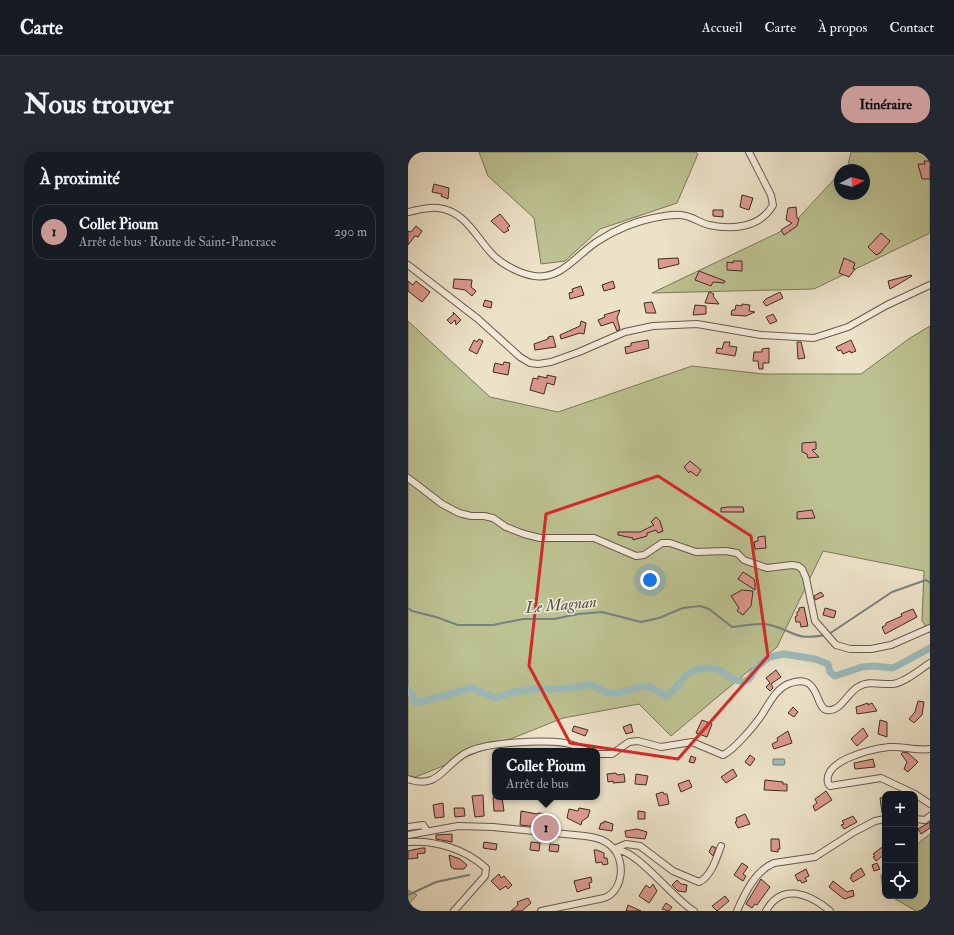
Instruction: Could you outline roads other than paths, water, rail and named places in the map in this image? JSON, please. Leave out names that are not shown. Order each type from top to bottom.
[{"type":"street","points":[[408,212],[429,208],[439,208],[452,212],[467,222],[499,260],[526,274],[546,276],[564,270],[598,240],[625,226],[642,220],[676,214],[709,224],[736,227],[750,225],[774,205],[771,195],[749,152]]},
{"type":"street","points":[[408,266],[478,319],[520,357],[530,363],[538,364],[571,355],[625,332],[653,326],[697,324],[761,335],[814,338],[848,327],[887,305],[930,285]]},
{"type":"street","points":[[408,478],[442,504],[459,513],[471,516],[493,518],[506,527],[540,538],[594,538],[636,556],[644,555],[662,543],[670,543],[696,552],[726,551],[737,553],[744,560],[767,568],[792,565],[798,566],[806,578],[815,621],[823,632],[836,645],[850,649],[871,649],[908,639],[930,628]]},
{"type":"street","points":[[600,754],[612,754],[629,742],[638,741],[661,747],[692,742],[723,755],[750,730],[774,695],[787,684],[798,682],[808,684],[816,691],[822,706],[828,710],[833,710],[840,706],[856,688],[863,684],[895,684],[906,679],[930,663]]},
{"type":"street","points":[[408,779],[424,782],[433,781],[440,776],[454,760],[470,751],[482,747],[548,742],[569,744],[580,748]]},
{"type":"street","points":[[909,791],[881,778],[830,786],[828,783],[828,774],[830,769],[839,763],[875,750],[891,747],[930,749]]},
{"type":"street","points":[[918,796],[930,804]]},
{"type":"street","points":[[918,819],[925,820],[930,816]]},
{"type":"street","points":[[737,911],[750,886],[767,866],[774,863],[815,857],[854,832],[875,821],[882,820]]},
{"type":"street","points":[[408,827],[423,825],[428,831]]},
{"type":"street","points":[[408,835],[458,826],[493,827],[598,838],[615,850],[622,851],[647,866],[662,884],[694,911]]},
{"type":"street","points":[[408,842],[428,841],[447,846],[486,868],[485,876],[454,911]]},
{"type":"street","points":[[615,850],[626,844],[640,846],[673,871],[699,882],[711,869],[720,846]]},
{"type":"street","points":[[541,911],[604,898],[614,893],[618,885],[620,873],[620,860],[615,850]]},
{"type":"street","points":[[766,911],[775,898],[793,893],[814,899],[830,911]]},
{"type":"water","points":[[773,759],[784,759],[784,765],[773,765]]},
{"type":"waterway","name":"Le Magnan","points":[[829,634],[892,592],[926,580],[930,583]]},
{"type":"waterway","name":"Le Magnan","points":[[408,608],[412,611],[436,617],[458,625],[493,625],[523,619],[554,619],[578,614],[602,612],[641,622],[659,618],[683,608],[700,606],[709,609],[732,627],[766,624],[801,636],[815,637],[825,635]]},
{"type":"waterway","points":[[408,690],[412,694],[416,703],[472,688],[495,698],[513,692],[534,689],[561,689],[592,685],[608,693],[618,693],[641,687],[650,687],[666,696],[674,691],[683,678],[699,669],[708,668],[719,670],[735,680],[743,681],[749,679],[757,667],[769,657],[784,654],[815,659],[828,664],[830,672],[835,676],[862,667],[874,666],[893,668],[930,648]]},
{"type":"waterway","points":[[408,895],[436,882],[469,875]]},
{"type":"place","name":"Collet Pioum","points":[[546,828]]}]
